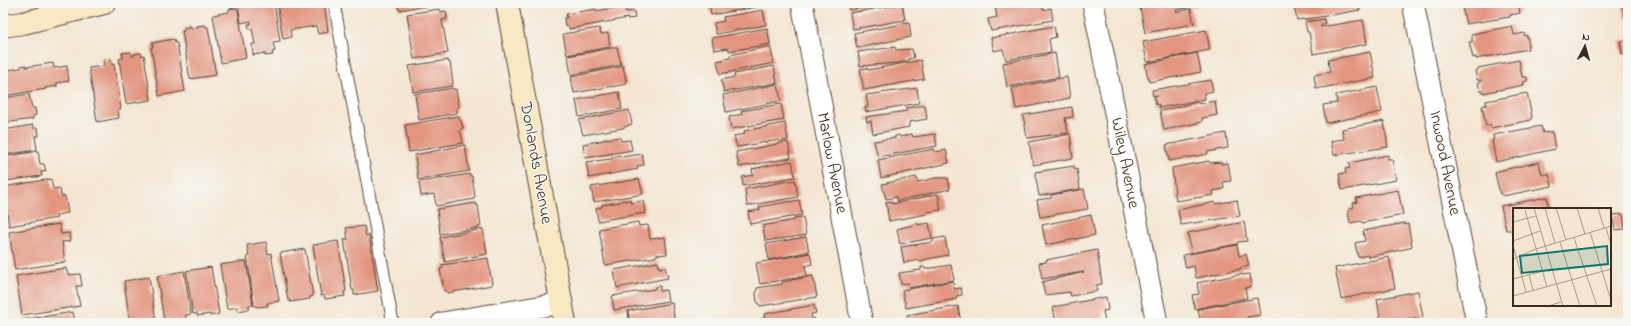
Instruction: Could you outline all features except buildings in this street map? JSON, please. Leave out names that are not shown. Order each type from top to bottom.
[{"type":"street","points":[[3,26],[31,21],[104,3]]},
{"type":"street","name":"Donlands Avenue","points":[[507,3],[563,313]]},
{"type":"street","name":"Marlow Avenue","points":[[802,3],[862,323]]},
{"type":"street","name":"Wiley Avenue","points":[[1093,3],[1157,323]]},
{"type":"street","name":"Inwood Avenue","points":[[1413,3],[1477,323]]},
{"type":"street","points":[[442,323],[563,313]]},
{"type":"lane","points":[[334,3],[393,323]]}]
